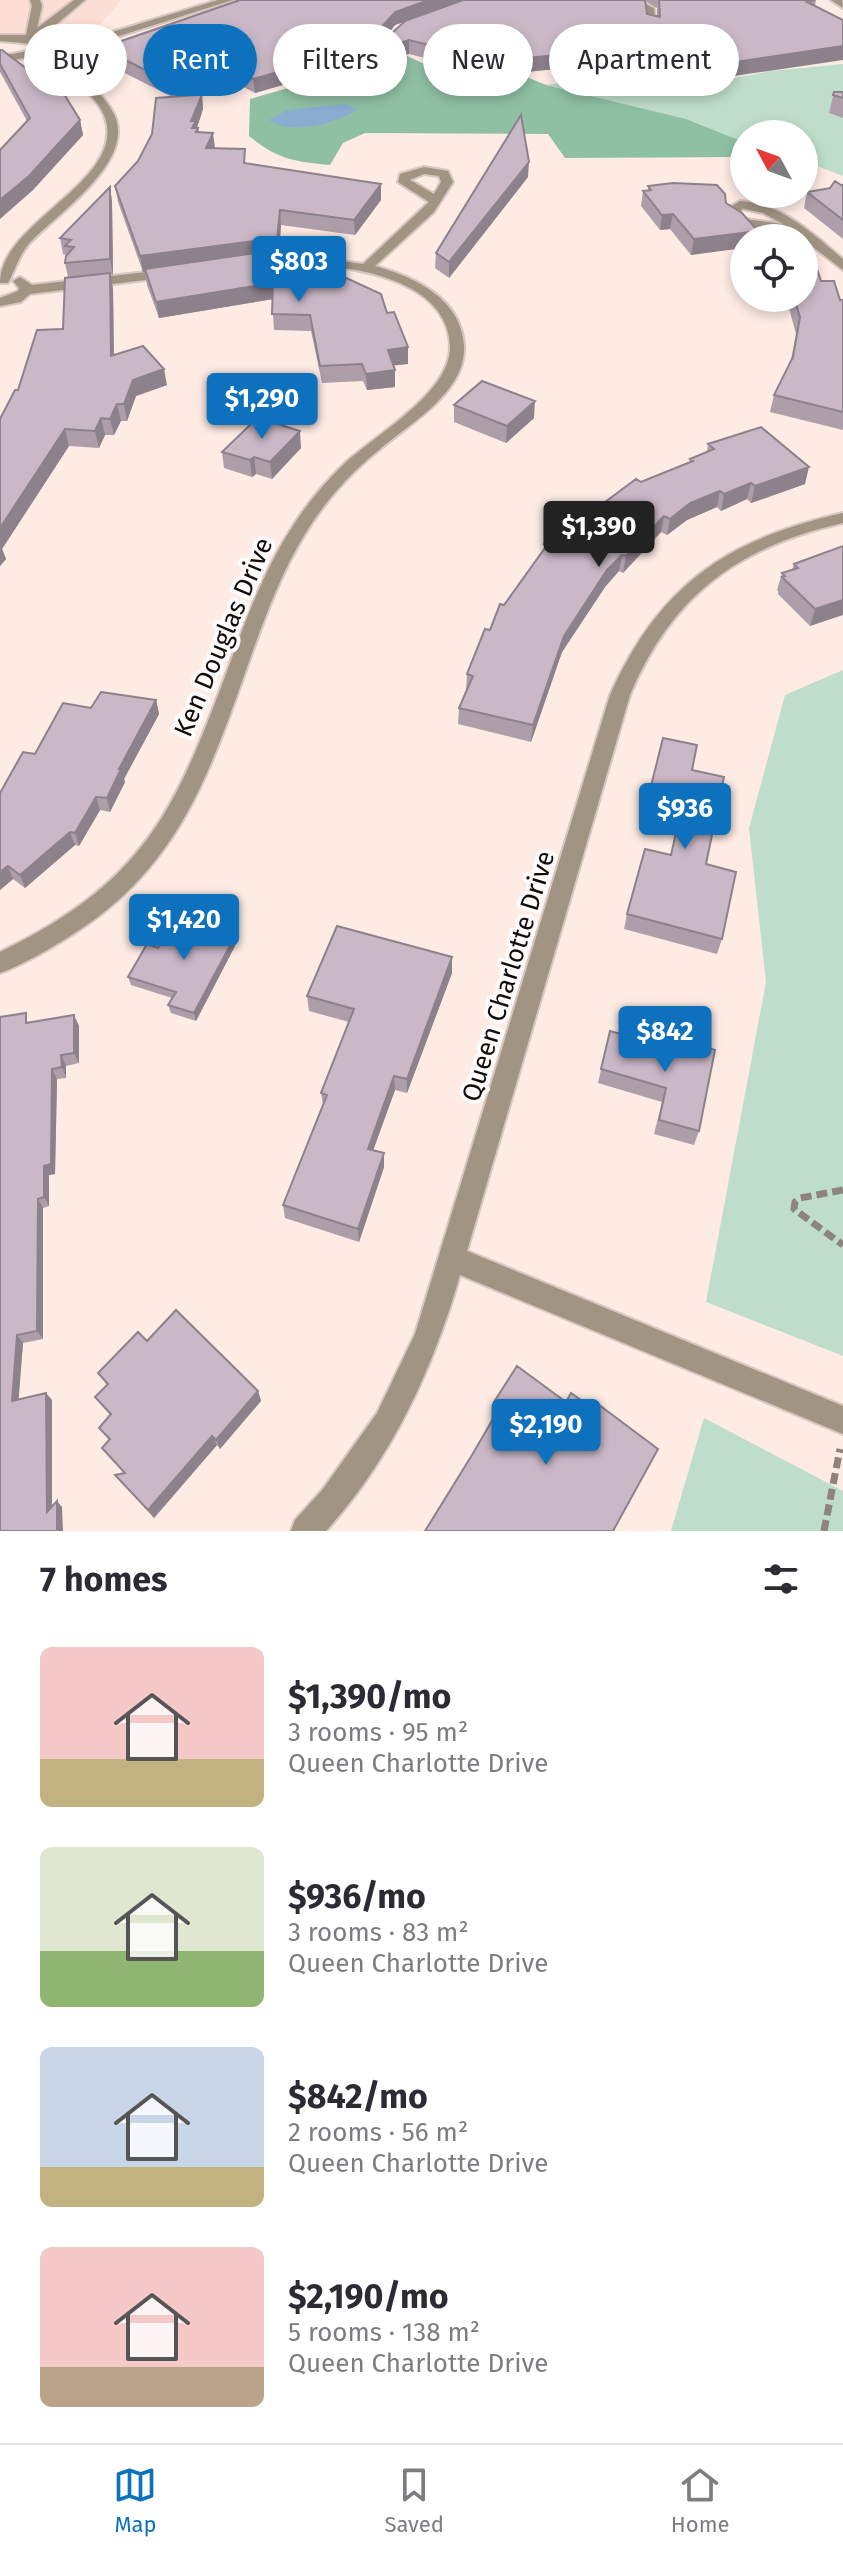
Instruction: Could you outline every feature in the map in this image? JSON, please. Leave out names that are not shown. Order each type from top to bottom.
[{"type":"street","points":[[48,24],[80,0]]},
{"type":"street","points":[[127,29],[228,0]]},
{"type":"street","points":[[629,0],[651,10],[653,24]]},
{"type":"street","points":[[836,0],[843,5]]},
{"type":"street","points":[[32,24],[36,3]]},
{"type":"street","points":[[0,38],[24,38]]},
{"type":"street","points":[[0,59],[24,56]]},
{"type":"street","points":[[26,290],[20,281],[2,280],[15,253],[99,167],[113,143],[114,129],[105,108],[91,96]]},
{"type":"street","points":[[367,267],[413,227],[436,201]]},
{"type":"street","points":[[818,246],[843,266]]},
{"type":"street","name":"Ken Douglas Drive","points":[[0,963],[36,946],[77,920],[113,892],[151,852],[167,830],[187,792],[272,578],[293,537],[347,470],[434,395],[450,375],[457,345],[456,335],[446,313],[421,290],[367,267],[304,258],[230,264]]},
{"type":"street","points":[[1,304],[21,296],[26,290],[182,272]]},
{"type":"street","name":"Queen Charlotte Drive","points":[[306,1531],[334,1500],[387,1423],[428,1338],[620,695],[635,659],[673,606],[718,568],[774,539],[843,518]]},
{"type":"street","points":[[452,1258],[843,1420]]},
{"type":"path","points":[[843,1190],[800,1198],[795,1202],[794,1209],[843,1245]]},
{"type":"path","points":[[824,1531],[843,1436]]},
{"type":"shaded area","points":[[0,0],[121,0],[101,24],[24,24],[24,42],[0,41]]},
{"type":"green space","points":[[407,56],[423,63],[423,96],[533,96],[533,80],[549,86],[549,96],[591,96],[686,119],[730,136],[730,157],[565,158],[548,134],[365,133],[343,143],[330,165],[287,158],[249,136],[250,99],[273,92],[273,96],[407,96]]},
{"type":"green space","points":[[843,64],[843,176],[818,166],[818,120],[730,120],[730,136],[686,119],[591,96],[739,96],[739,77]]},
{"type":"green space","points":[[843,670],[843,1356],[706,1302],[766,982],[749,828],[785,695]]},
{"type":"green space","points":[[704,1418],[843,1491],[843,1531],[671,1531]]},
{"type":"water","points":[[345,104],[357,110],[314,126],[290,127],[269,120],[287,110]]},
{"type":"building","points":[[240,0],[429,0],[395,12],[384,24],[273,24],[273,73],[257,78],[257,24],[170,24]]},
{"type":"building","points":[[463,0],[645,0],[647,14],[660,17],[659,0],[815,0],[807,2],[843,20],[843,46],[739,62],[739,24],[549,24],[549,56],[533,57],[533,24],[423,24],[423,44],[409,40],[407,24],[402,24],[405,21]]},
{"type":"building","points":[[143,33],[143,69],[127,61],[127,39]]},
{"type":"building","points":[[2,50],[24,67],[24,96],[65,96],[80,120],[29,176],[0,200],[0,150],[30,118],[0,64]]},
{"type":"building","points":[[834,92],[843,92],[843,98],[833,95]]},
{"type":"building","points":[[202,96],[191,121],[196,121],[192,128],[198,128],[196,132],[213,133],[206,148],[245,149],[244,163],[381,184],[354,220],[280,210],[277,238],[140,256],[115,186],[138,161],[152,134],[156,98]]},
{"type":"building","points":[[521,115],[529,162],[449,262],[436,253]]},
{"type":"building","points":[[835,181],[843,185],[843,220],[818,201],[818,190],[830,188]]},
{"type":"building","points":[[673,183],[717,185],[725,194],[730,208],[742,213],[752,224],[730,224],[730,234],[694,239],[673,214],[662,215],[643,191],[651,190],[648,186]]},
{"type":"building","points":[[110,187],[110,259],[65,263],[66,256],[74,247],[65,246],[71,240],[60,238]]},
{"type":"building","points":[[276,250],[275,266],[316,264],[381,294],[387,313],[394,312],[408,347],[388,350],[395,370],[366,374],[362,364],[320,366],[310,315],[272,314],[273,283],[156,302],[145,269]]},
{"type":"building","points":[[818,272],[821,281],[834,281],[840,300],[843,300],[843,412],[774,395],[793,357],[798,312],[818,312]]},
{"type":"building","points":[[110,273],[111,356],[143,346],[164,369],[133,380],[124,404],[117,404],[110,419],[101,418],[95,431],[65,429],[0,528],[0,419],[15,390],[18,390],[37,330],[63,329],[65,278]]},
{"type":"building","points":[[482,381],[535,401],[507,426],[454,405]]},
{"type":"building","points":[[261,419],[300,431],[270,462],[222,452],[253,422]]},
{"type":"building","points":[[761,427],[809,467],[755,486],[751,483],[724,494],[720,491],[690,503],[670,519],[664,516],[626,556],[622,555],[607,570],[564,636],[533,725],[459,708],[473,676],[467,674],[485,629],[490,630],[500,604],[504,605],[547,545],[544,544],[574,515],[578,517],[584,511],[589,514],[636,479],[641,482],[693,461],[690,459],[714,449],[708,444]]},
{"type":"building","points":[[843,546],[843,600],[815,609],[782,577],[785,576],[782,573],[798,568],[794,564]]},
{"type":"building","points":[[101,692],[156,700],[107,798],[96,797],[75,833],[70,832],[20,875],[8,866],[0,872],[0,793],[23,752],[35,754],[63,703],[91,708]]},
{"type":"building","points":[[663,738],[697,745],[692,770],[724,777],[706,864],[736,872],[722,939],[627,914],[645,849],[671,855],[682,806],[648,798]]},
{"type":"building","points":[[175,918],[214,927],[234,938],[194,1013],[168,1005],[176,992],[128,977],[147,944],[158,948]]},
{"type":"building","points":[[337,926],[452,957],[407,1079],[394,1076],[368,1149],[384,1153],[358,1229],[283,1205],[327,1095],[321,1093],[354,1009],[307,996]]},
{"type":"building","points":[[26,1013],[26,1023],[74,1015],[74,1053],[61,1055],[62,1067],[52,1069],[51,1164],[44,1166],[44,1197],[38,1199],[37,1331],[17,1335],[12,1401],[46,1393],[47,1512],[57,1501],[57,1531],[0,1531],[0,1017]]},
{"type":"building","points":[[610,1031],[685,1052],[687,1042],[715,1050],[699,1131],[659,1120],[666,1088],[601,1069]]},
{"type":"building","points":[[176,1310],[258,1391],[216,1440],[212,1436],[148,1510],[115,1475],[125,1473],[102,1448],[110,1439],[99,1428],[111,1414],[95,1397],[108,1384],[98,1373],[138,1332],[147,1341]]},
{"type":"building","points":[[517,1366],[566,1402],[571,1393],[588,1405],[595,1402],[658,1449],[613,1531],[425,1531],[500,1407],[494,1402]]}]
